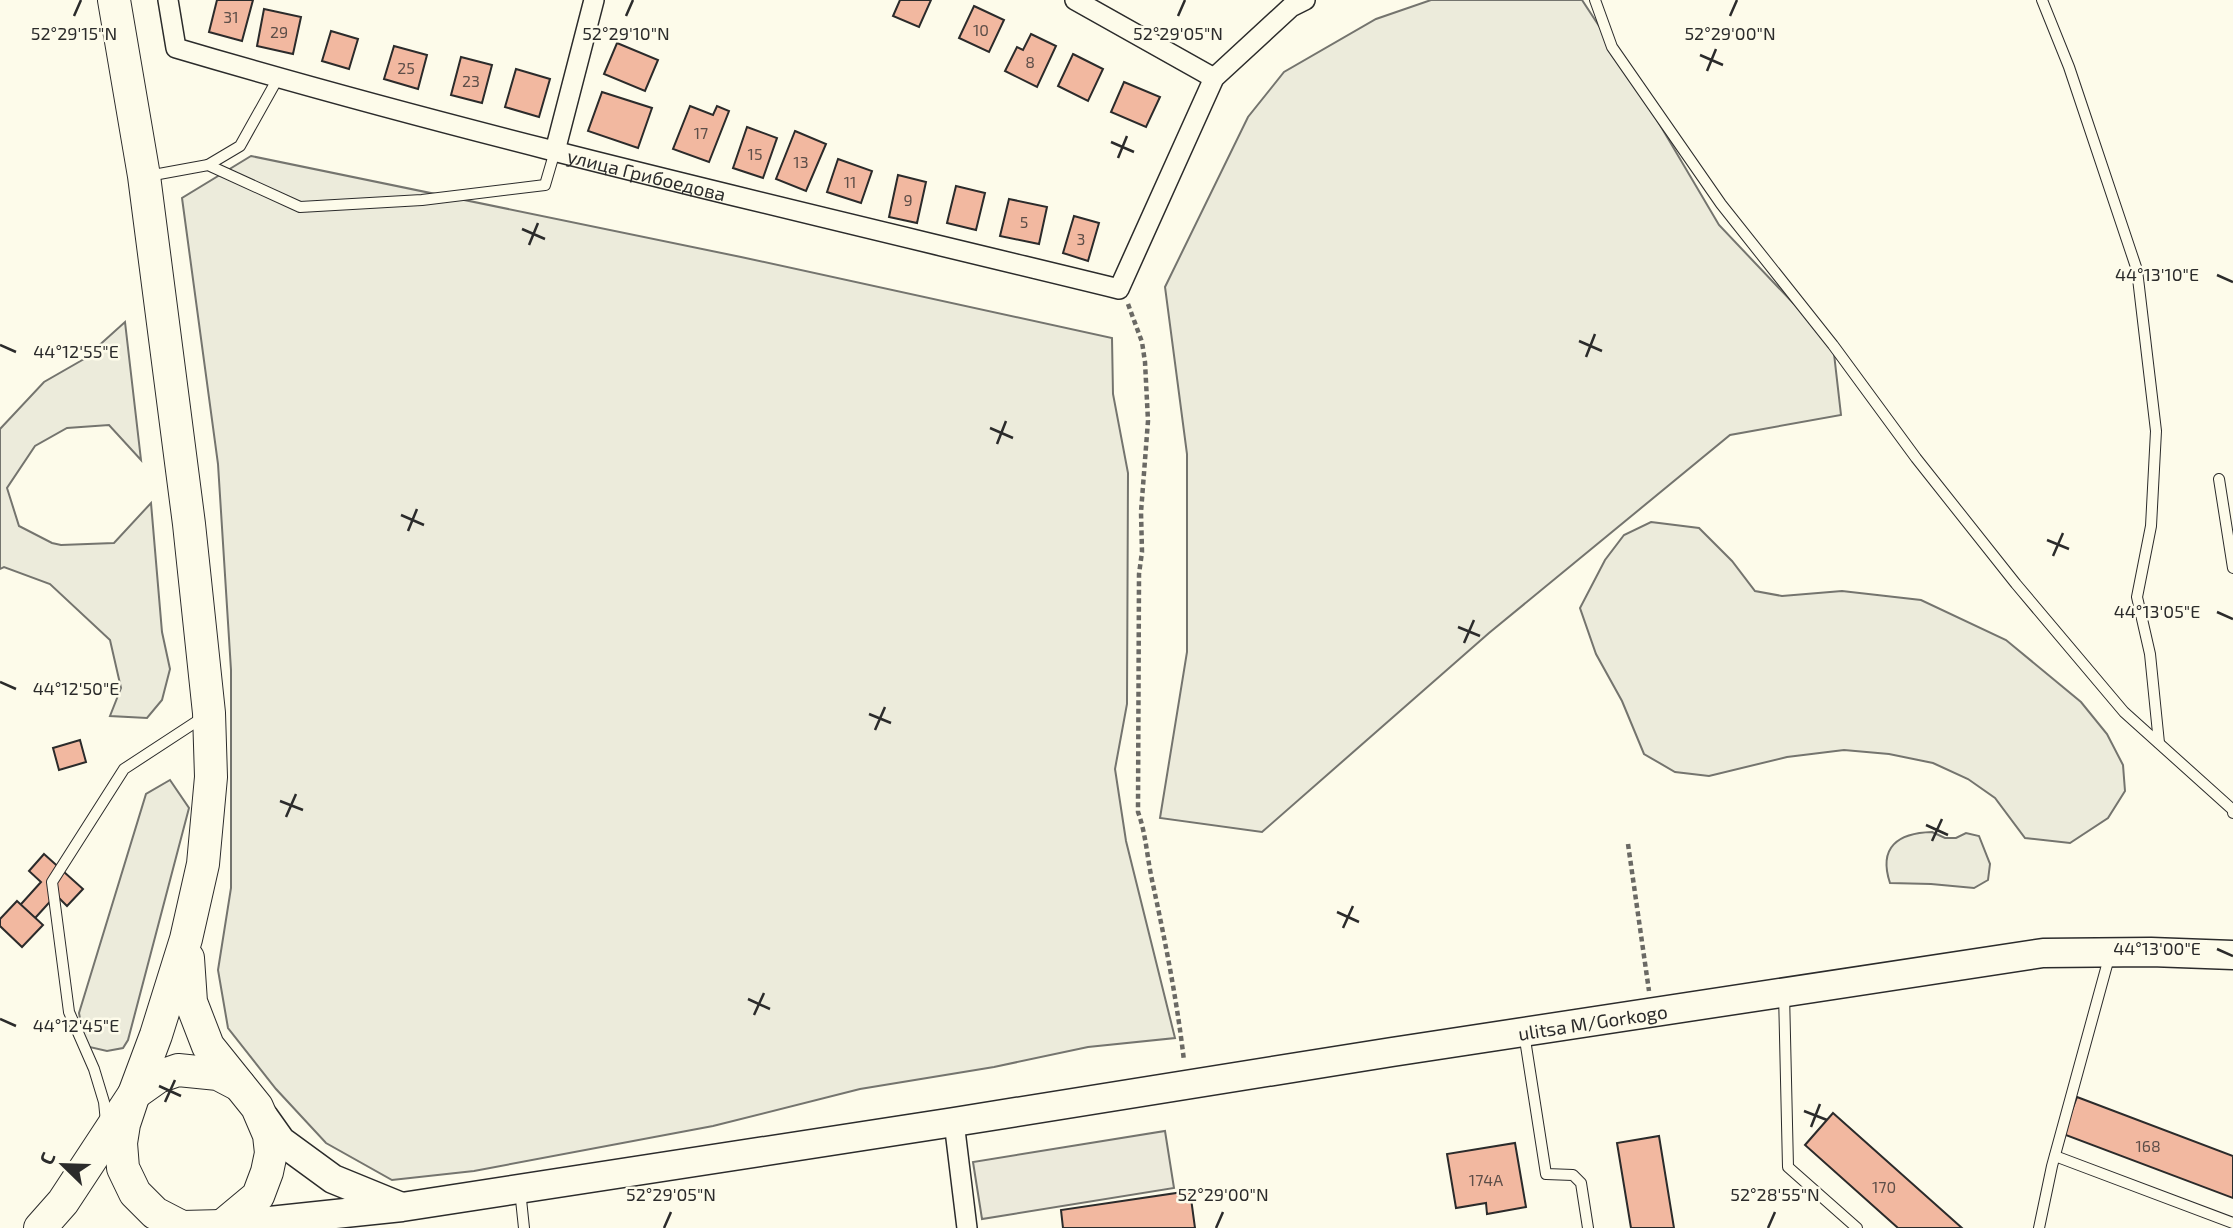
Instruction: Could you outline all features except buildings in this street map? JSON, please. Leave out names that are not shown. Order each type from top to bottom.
[{"type":"main road","points":[[40,1228],[63,1202],[134,1094],[158,1077],[178,1070],[218,1074],[249,1096],[269,1135],[271,1153],[258,1196],[220,1227],[182,1227],[155,1213],[135,1193],[123,1168],[121,1143],[124,1124],[134,1094],[156,1035],[187,939],[203,864],[211,777],[209,713],[189,524],[144,176],[114,0]]},
{"type":"main road","points":[[187,939],[191,1002],[208,1046],[281,1141],[333,1179],[402,1207]]},
{"type":"main road","name":"ulitsa M/Gorkogo","points":[[220,1227],[402,1207],[2043,953],[2151,951],[2233,955]]},
{"type":"street","name":"улица Грибоедова","points":[[169,0],[176,48],[278,78],[555,151],[1119,289]]},
{"type":"street","points":[[555,151],[594,0]]},
{"type":"street","points":[[1075,0],[1214,78]]},
{"type":"street","points":[[1119,289],[1214,78],[1291,7],[1305,0]]},
{"type":"street","points":[[954,1122],[967,1228]]},
{"type":"lane","points":[[1595,0],[1612,47],[1721,204],[1833,345],[1916,458],[2016,584],[2124,712],[2233,813]]},
{"type":"lane","points":[[2042,0],[2069,67],[2137,270],[2156,431],[2151,526],[2137,597],[2150,654],[2159,743]]},
{"type":"lane","points":[[144,176],[208,165],[240,146],[278,78]]},
{"type":"lane","points":[[208,165],[300,207],[422,200],[545,185],[555,151]]},
{"type":"lane","points":[[2219,479],[2233,568]]},
{"type":"lane","points":[[107,1135],[104,1102],[94,1069],[69,1012],[52,882],[124,769],[209,713]]},
{"type":"lane","points":[[2039,1228],[2055,1156],[2110,952]]},
{"type":"lane","points":[[1784,993],[1788,1167],[1857,1228]]},
{"type":"lane","points":[[1524,1032],[1546,1174],[1573,1175],[1581,1183],[1588,1228]]},
{"type":"lane","points":[[2055,1156],[2233,1223]]},
{"type":"lane","points":[[519,1188],[524,1228]]},
{"type":"path","points":[[1119,289],[1130,307],[1142,342],[1148,421],[1139,575],[1141,607],[1138,646],[1138,812],[1144,828],[1146,853],[1172,976],[1184,1061]]},
{"type":"path","points":[[1628,844],[1652,1013]]},
{"type":"shaded area","points":[[1431,0],[1582,0],[1624,64],[1719,225],[1833,345],[1841,415],[1730,435],[1489,633],[1262,832],[1160,818],[1187,652],[1187,454],[1165,287],[1248,117],[1284,72],[1376,19]]},
{"type":"shaded area","points":[[251,156],[741,257],[1112,338],[1113,394],[1128,473],[1127,704],[1115,769],[1126,841],[1175,1038],[1088,1047],[994,1067],[860,1089],[713,1126],[474,1171],[392,1180],[326,1143],[276,1089],[228,1028],[218,970],[231,888],[231,670],[218,464],[182,198]]},
{"type":"shaded area","points":[[125,322],[141,460],[109,425],[67,428],[35,446],[7,488],[19,526],[61,545],[114,543],[151,503],[162,632],[170,669],[162,700],[147,718],[110,716],[121,688],[110,640],[50,584],[4,567],[0,569],[0,429],[44,382],[84,359]]},
{"type":"shaded area","points":[[1651,522],[1699,528],[1732,561],[1755,591],[1782,596],[1842,591],[1921,600],[2006,640],[2081,702],[2107,734],[2123,765],[2125,791],[2108,818],[2070,843],[2025,838],[1995,798],[1968,779],[1933,763],[1889,754],[1844,750],[1787,757],[1709,776],[1675,772],[1644,754],[1622,701],[1596,654],[1580,608],[1605,560],[1624,535]]},
{"type":"shaded area","points":[[170,780],[189,808],[128,1040],[123,1048],[107,1051],[85,1046],[79,1013],[146,794]]},
{"type":"shaded area","points":[[1932,832],[1945,838],[1956,838],[1966,833],[1979,836],[1990,864],[1988,880],[1974,888],[1890,883],[1887,860],[1894,844],[1909,835]]},
{"type":"shaded area","points":[[1165,1131],[1174,1188],[982,1219],[973,1162]]}]
